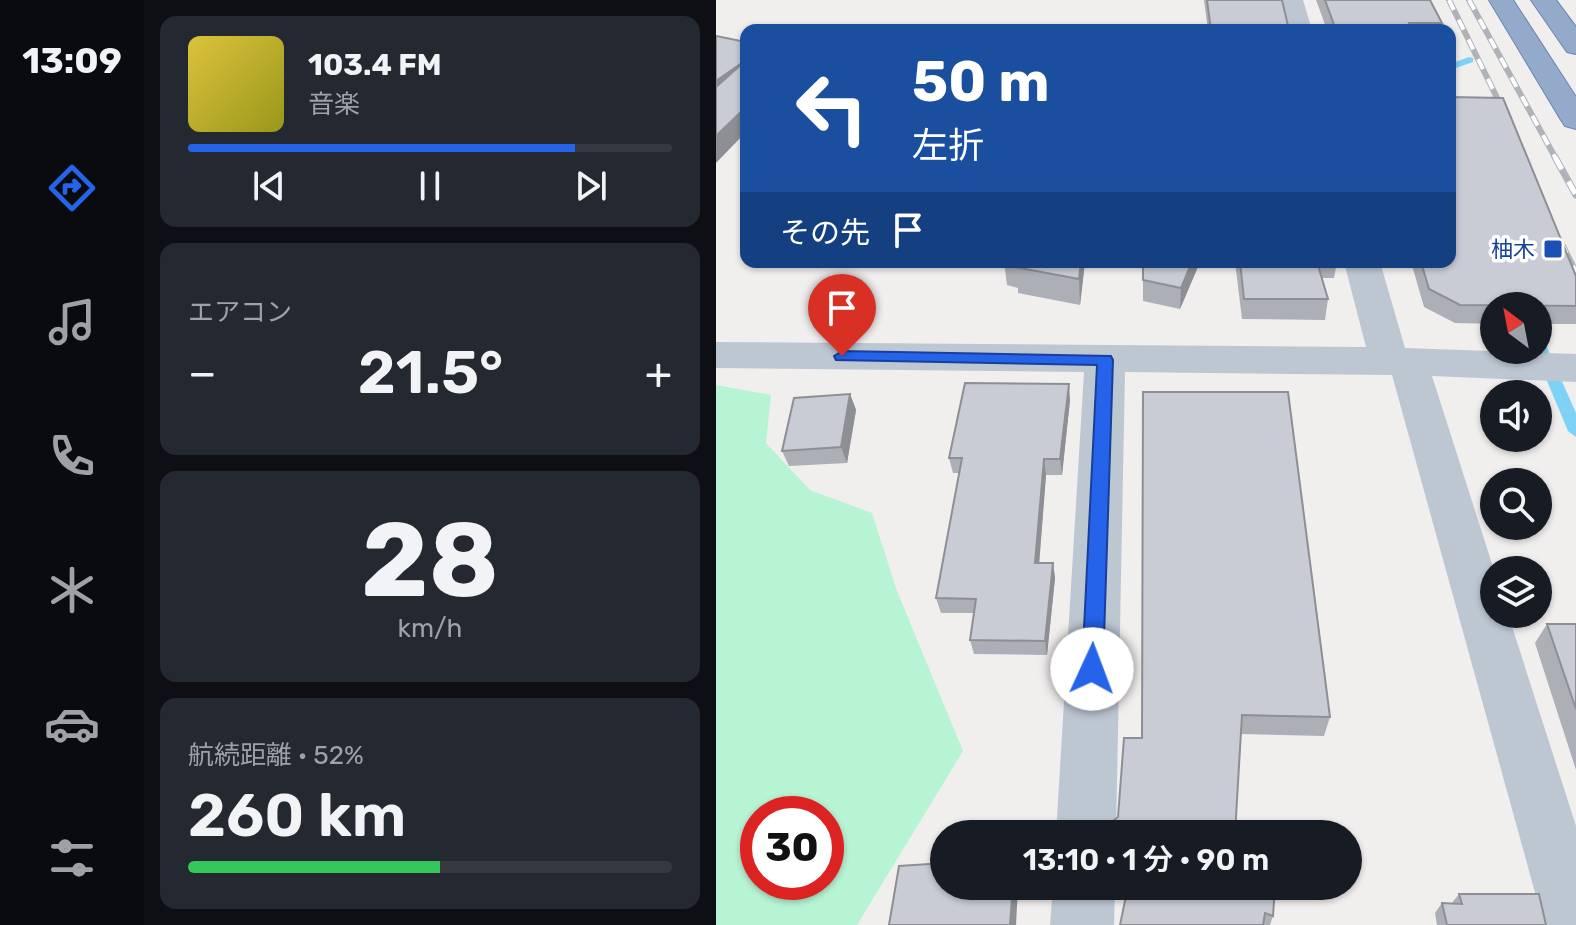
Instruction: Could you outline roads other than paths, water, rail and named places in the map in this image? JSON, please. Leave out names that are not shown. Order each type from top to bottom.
[{"type":"highway","points":[[1501,0],[1576,120]]},
{"type":"highway","points":[[1543,0],[1576,46]]},
{"type":"street","points":[[1291,0],[1297,24]]},
{"type":"street","points":[[1364,268],[1398,361],[1576,925]]},
{"type":"street","points":[[716,355],[1398,361],[1576,368]]},
{"type":"street","points":[[1087,820],[1105,360]]},
{"type":"street","points":[[1082,925],[1083,900]]},
{"type":"waterway","points":[[1456,65],[1469,60]]},
{"type":"waterway","points":[[1547,364],[1576,431]]},
{"type":"railway","points":[[1449,0],[1506,116]]},
{"type":"railway","points":[[1469,0],[1556,159]]},
{"type":"railway","points":[[1555,157],[1576,195]]},
{"type":"railway","points":[[1560,241],[1576,273]]},
{"type":"place","name":"柚木","points":[[1553,249]]}]
